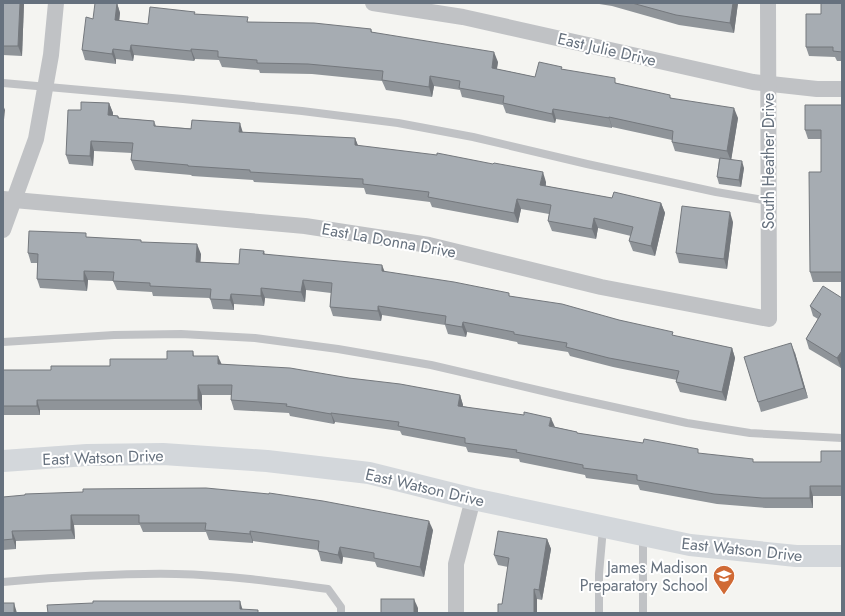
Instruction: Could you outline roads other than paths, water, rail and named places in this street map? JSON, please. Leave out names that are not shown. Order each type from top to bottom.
[{"type":"street","points":[[3,230],[9,200],[36,139],[50,55],[56,3]]},
{"type":"street","name":"East Julie Drive","points":[[373,3],[463,17],[768,84],[817,89],[842,89]]},
{"type":"street","name":"South Heather Drive","points":[[768,3],[769,319]]},
{"type":"street","name":"East La Donna Drive","points":[[9,200],[306,226],[429,245],[601,287],[769,319]]},
{"type":"street","name":"East Watson Drive","points":[[3,461],[87,455],[163,454],[267,461],[369,473],[473,499],[690,545],[796,556],[842,556]]},
{"type":"street","points":[[456,613],[456,564],[473,499]]},
{"type":"lane","points":[[3,83],[190,100],[398,123],[473,137],[716,192],[769,201]]},
{"type":"lane","points":[[3,342],[114,335],[181,334],[256,338],[338,349],[431,365],[568,398],[687,423],[750,433],[842,438]]},
{"type":"lane","points":[[599,613],[599,574],[603,526]]},
{"type":"lane","points":[[643,535],[643,613]]},
{"type":"lane","points":[[3,582],[114,574],[178,574],[268,581],[328,589],[341,607],[341,613]]},
{"type":"place","name":"James Madison Preparatory School","points":[[724,596]]}]
